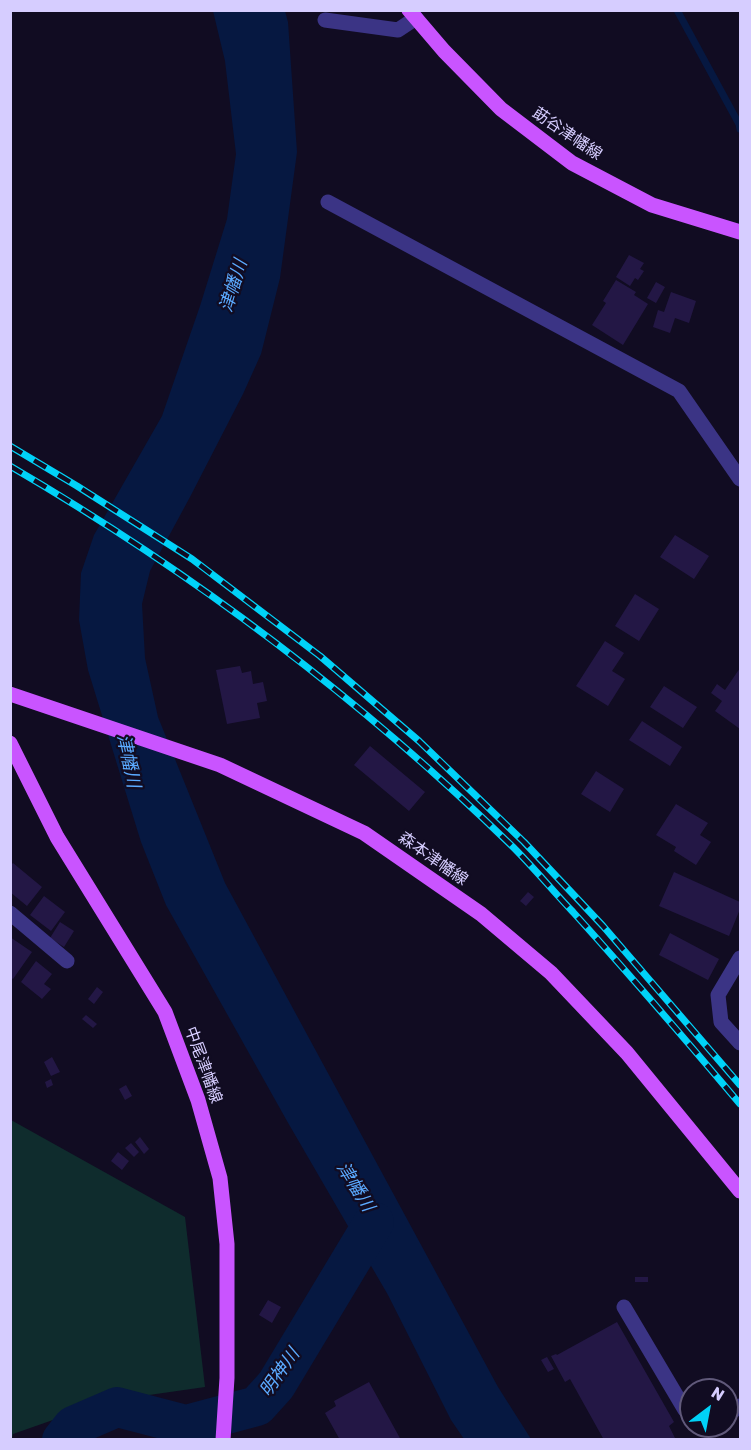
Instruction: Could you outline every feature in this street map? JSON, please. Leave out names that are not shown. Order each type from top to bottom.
[{"type":"main road","name":"莇谷津幡線","points":[[412,14],[444,51],[501,109],[572,163],[652,205],[741,232]]},
{"type":"main road","name":"森本津幡線","points":[[10,694],[220,765],[364,833],[481,914],[550,973],[627,1053],[741,1191]]},
{"type":"main road","name":"中尾津幡線","points":[[10,743],[57,837],[165,1012],[198,1100],[220,1178],[226,1233],[227,1378],[223,1440]]},
{"type":"street","points":[[325,20],[398,30],[412,14]]},
{"type":"street","points":[[328,202],[679,391],[741,479]]},
{"type":"street","points":[[10,913],[67,961]]},
{"type":"street","points":[[741,958],[718,995],[721,1022],[741,1043]]},
{"type":"street","points":[[624,1307],[679,1401]]},
{"type":"green space","points":[[11,1120],[185,1217],[205,1387],[107,1401],[13,1434],[11,1439]]},
{"type":"water","name":"津幡川","points":[[213,11],[285,11],[288,22],[297,152],[280,278],[261,354],[243,394],[150,571],[142,604],[145,658],[158,717],[225,883],[498,1387],[531,1439],[464,1439],[451,1420],[388,1295],[166,905],[141,842],[88,670],[79,620],[81,573],[94,535],[162,416],[227,219],[236,154],[225,61]]},
{"type":"building","points":[[629,255],[644,263],[640,269],[644,271],[638,280],[635,278],[630,286],[616,277]]},
{"type":"building","points":[[616,280],[636,292],[634,295],[648,304],[623,345],[592,325],[606,303],[603,301]]},
{"type":"building","points":[[656,282],[665,287],[656,303],[647,298]]},
{"type":"building","points":[[671,292],[696,301],[689,323],[675,318],[670,333],[653,327],[658,310],[664,312]]},
{"type":"building","points":[[675,535],[709,556],[694,579],[660,557]]},
{"type":"building","points":[[635,594],[659,609],[639,641],[615,626]]},
{"type":"building","points":[[605,641],[624,653],[612,671],[625,679],[608,706],[576,686]]},
{"type":"building","points":[[240,666],[242,673],[251,671],[253,684],[263,682],[267,701],[257,703],[260,718],[227,724],[216,670]]},
{"type":"building","points":[[740,668],[740,729],[715,711],[722,701],[711,693],[717,684],[725,690]]},
{"type":"building","points":[[664,686],[697,707],[683,728],[650,707]]},
{"type":"building","points":[[642,721],[682,747],[670,766],[629,740]]},
{"type":"building","points":[[370,746],[425,792],[409,811],[354,765]]},
{"type":"building","points":[[596,771],[624,789],[610,812],[581,794]]},
{"type":"building","points":[[676,804],[708,823],[700,835],[711,842],[696,865],[674,851],[676,847],[656,835]]},
{"type":"building","points":[[13,863],[42,887],[27,906],[10,892],[10,866]]},
{"type":"building","points":[[674,872],[740,902],[740,909],[729,936],[659,906]]},
{"type":"building","points":[[528,892],[534,897],[526,906],[520,901]]},
{"type":"building","points":[[44,896],[65,912],[51,931],[30,915]]},
{"type":"building","points":[[60,922],[74,931],[64,947],[50,938]]},
{"type":"building","points":[[670,933],[719,959],[708,980],[659,955]]},
{"type":"building","points":[[10,937],[32,952],[13,979],[10,977]]},
{"type":"building","points":[[36,961],[52,974],[44,984],[51,989],[42,999],[21,982]]},
{"type":"building","points":[[97,987],[103,992],[94,1004],[88,999]]},
{"type":"building","points":[[86,1015],[97,1024],[93,1028],[82,1019]]},
{"type":"building","points":[[52,1057],[60,1072],[51,1076],[44,1062]]},
{"type":"building","points":[[51,1079],[53,1085],[47,1088],[45,1082]]},
{"type":"building","points":[[126,1085],[132,1096],[125,1100],[119,1089]]},
{"type":"building","points":[[140,1137],[149,1149],[144,1154],[135,1142]]},
{"type":"building","points":[[131,1143],[139,1152],[134,1157],[125,1148]]},
{"type":"building","points":[[118,1152],[129,1161],[122,1170],[111,1161]]},
{"type":"building","points":[[635,1277],[648,1277],[648,1282],[635,1282]]},
{"type":"building","points":[[268,1300],[281,1307],[272,1323],[259,1315]]},
{"type":"building","points":[[617,1322],[674,1422],[669,1426],[676,1440],[664,1438],[662,1440],[604,1440],[570,1379],[565,1382],[551,1356],[557,1355]]},
{"type":"building","points":[[547,1357],[554,1369],[548,1372],[541,1360]]},
{"type":"building","points":[[369,1382],[401,1440],[340,1440],[325,1413],[336,1406],[334,1401]]},
{"type":"waterway","points":[[677,10],[740,129]]},
{"type":"waterway","name":"明神川","points":[[62,1440],[73,1426],[117,1407],[186,1425],[257,1406],[276,1385],[374,1222]]},
{"type":"railway","points":[[10,446],[192,559],[320,656],[419,741],[524,842],[603,926],[740,1085]]},
{"type":"railway","points":[[10,466],[78,507],[209,594],[273,641],[396,740],[521,855],[615,959],[740,1104]]}]
